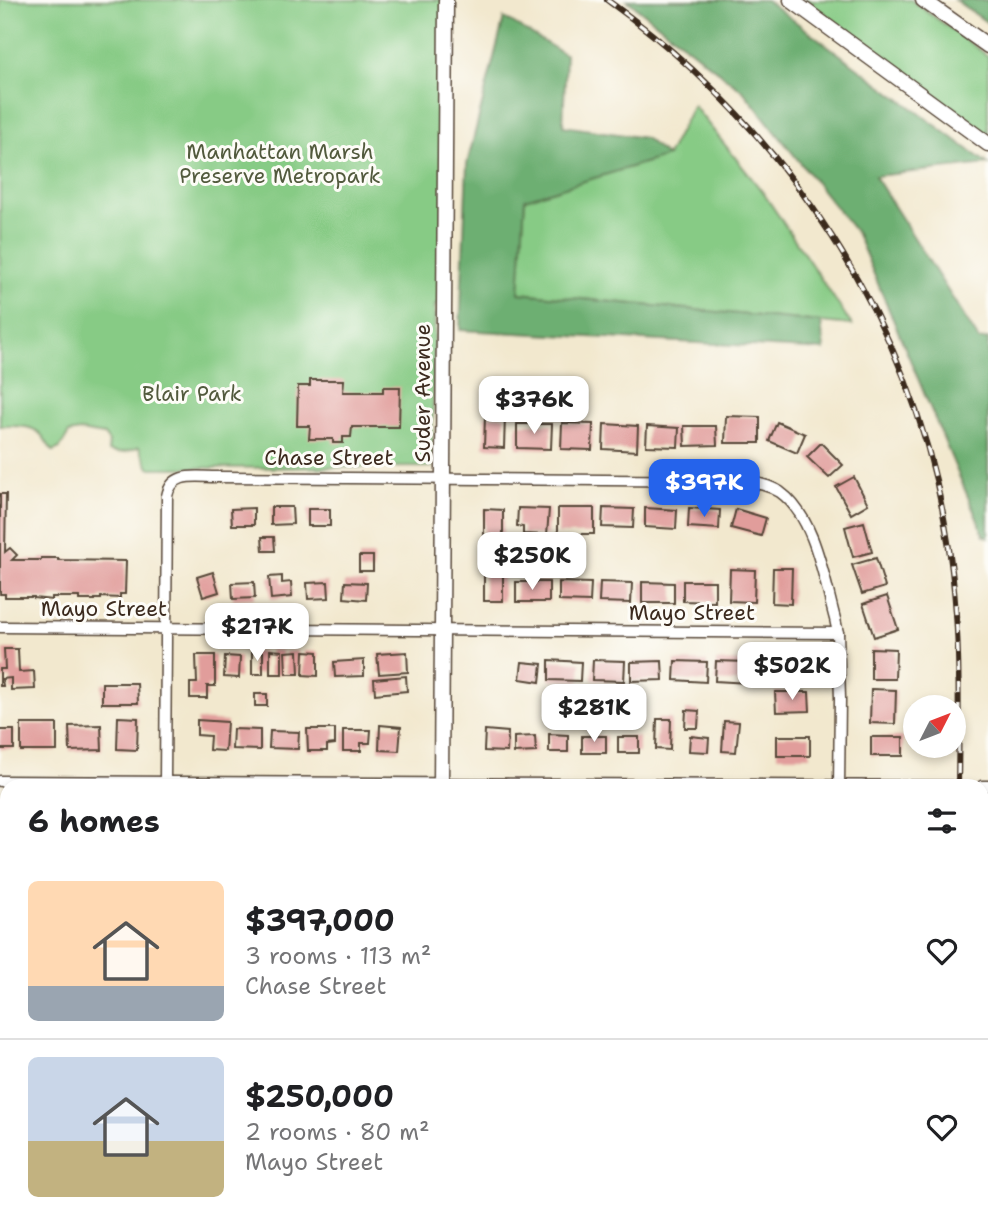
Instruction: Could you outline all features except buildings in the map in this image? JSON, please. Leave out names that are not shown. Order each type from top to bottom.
[{"type":"street","name":"Suder Avenue","points":[[441,779],[446,0]]},
{"type":"street","points":[[923,0],[988,47]]},
{"type":"street","points":[[793,1],[988,144]]},
{"type":"street","name":"Chase Street","points":[[166,628],[167,496],[172,483],[182,478],[204,477],[443,478],[760,483],[778,491],[799,512],[812,536],[838,633]]},
{"type":"street","name":"Mayo Street","points":[[0,627],[838,633]]},
{"type":"street","points":[[164,779],[166,628]]},
{"type":"street","points":[[838,633],[839,779]]},
{"type":"green space","name":"Manhattan Marsh Preserve Metropark","points":[[0,0],[446,0],[444,304],[435,305],[432,467],[149,468],[139,447],[124,452],[108,451],[109,442],[104,435],[80,431],[69,433],[60,448],[53,451],[34,430],[0,426]]},
{"type":"green space","points":[[627,0],[766,0],[988,164],[875,176],[979,340],[988,339],[988,537],[984,535],[857,234],[743,91]]},
{"type":"green space","points":[[805,0],[911,0],[988,56],[988,135]]},
{"type":"green space","points":[[955,0],[988,0],[988,23]]},
{"type":"green space","points":[[504,18],[566,55],[563,126],[645,138],[667,156],[525,199],[519,293],[821,322],[824,350],[460,330],[467,164]]},
{"type":"green space","points":[[693,105],[762,191],[852,325],[519,293],[525,199],[667,156]]},
{"type":"railway","points":[[607,0],[672,51],[731,108],[785,170],[832,237],[873,308],[906,383],[931,461],[948,542],[957,633],[958,779]]},
{"type":"park label","name":"Blair Park","points":[[192,394]]}]
